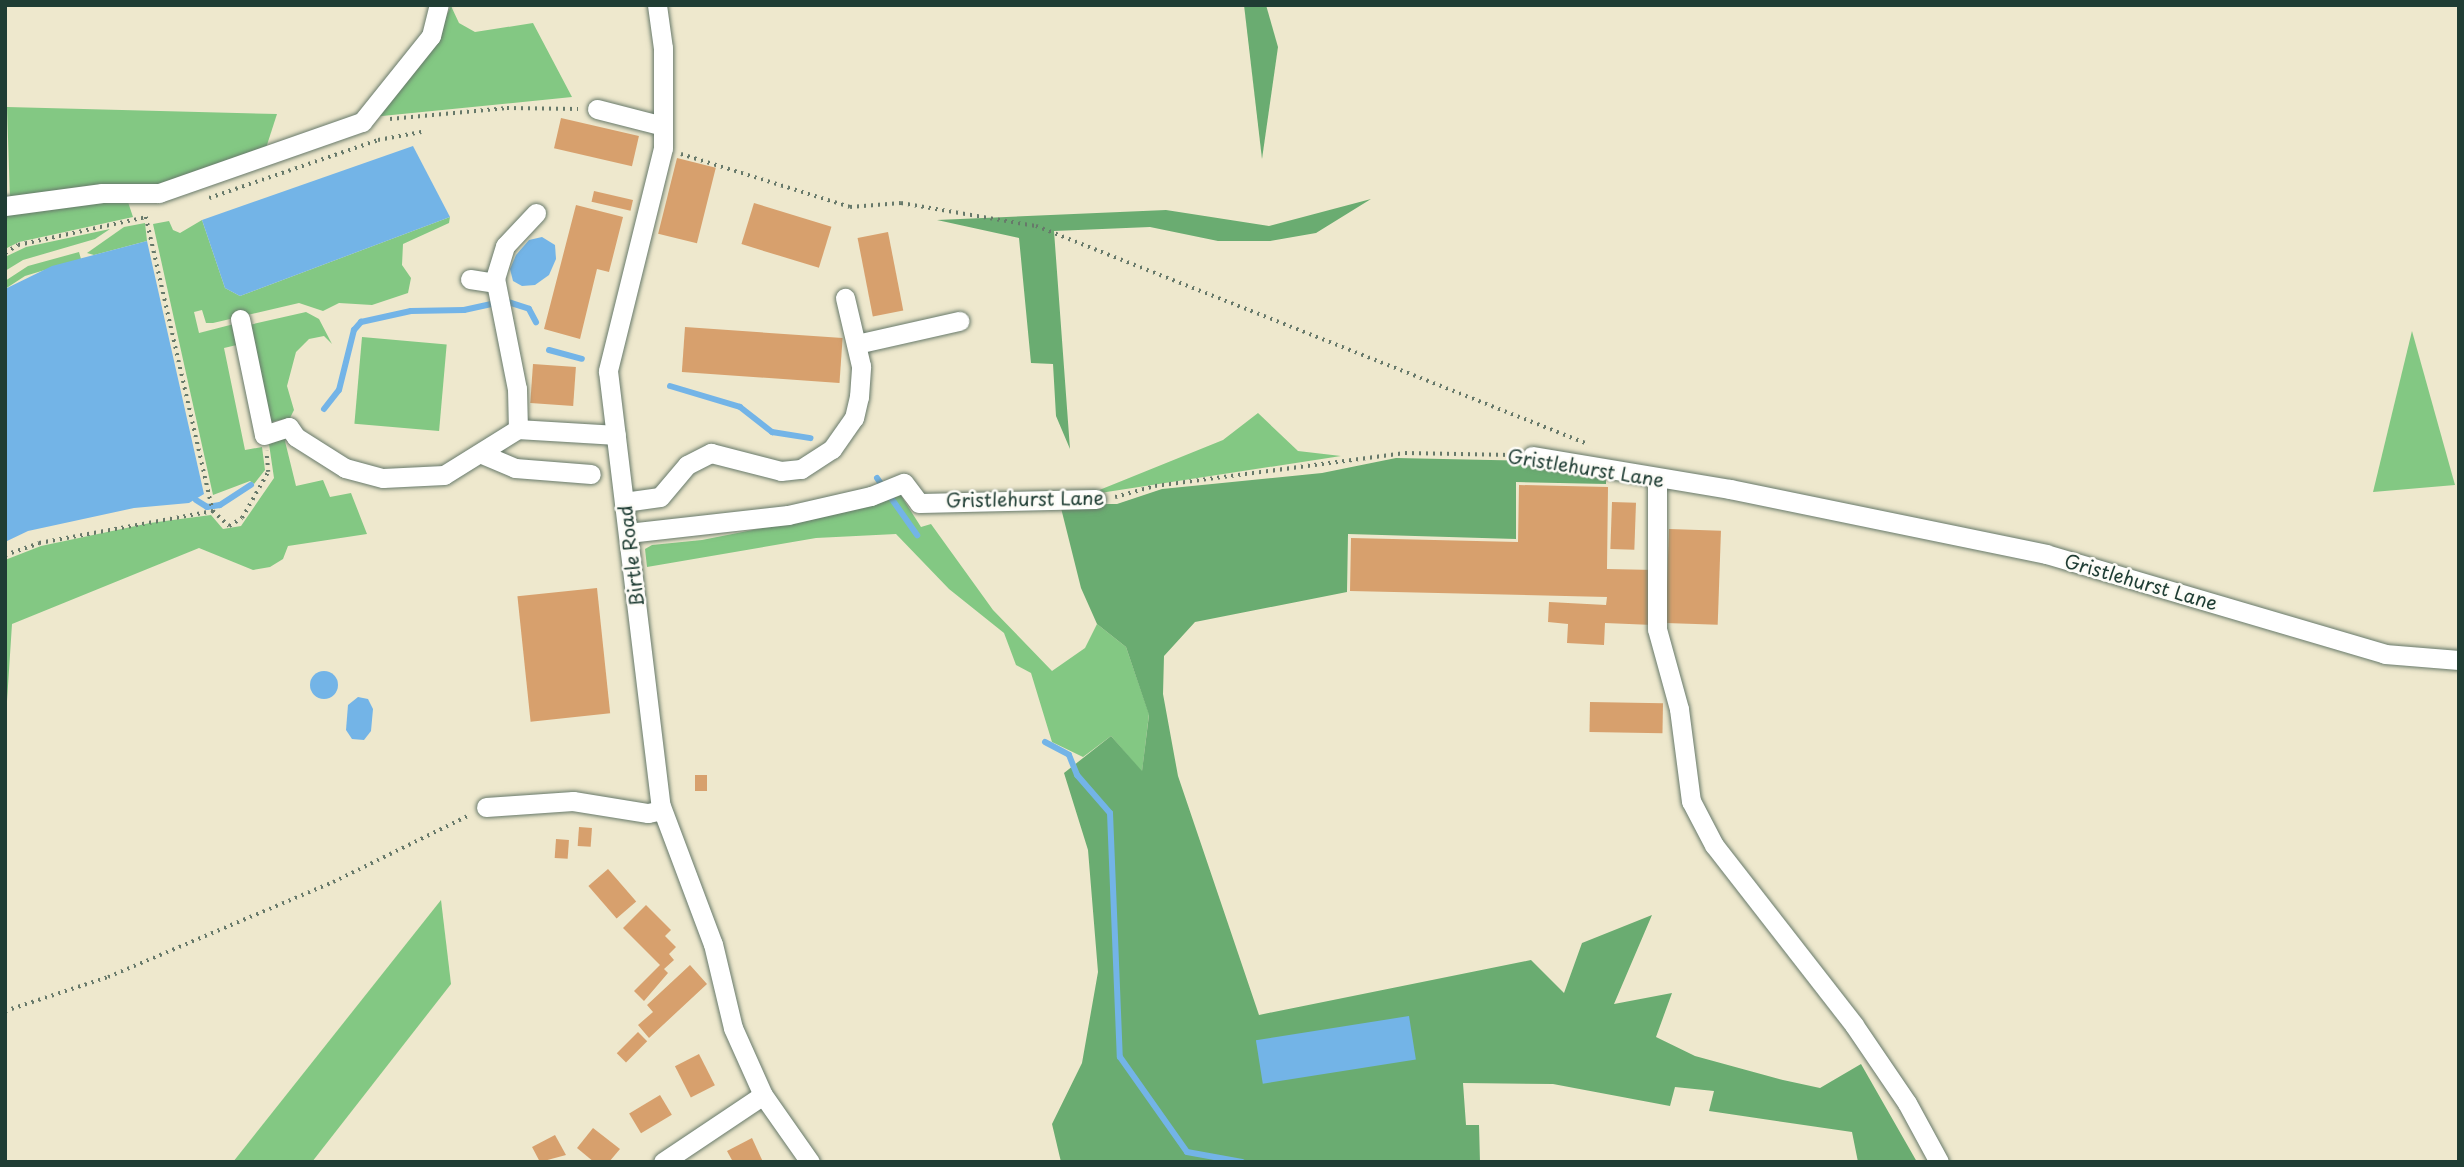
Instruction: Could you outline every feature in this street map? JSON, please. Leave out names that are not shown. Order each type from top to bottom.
[{"type":"street","points":[[5,206],[102,193],[159,193],[362,122],[431,36],[439,5]]},
{"type":"street","name":"Birtle Road","points":[[657,5],[663,48],[663,148],[608,371],[662,810],[713,944],[733,1028],[762,1094],[810,1162]]},
{"type":"street","points":[[597,109],[663,126]]},
{"type":"street","points":[[518,429],[517,389],[495,286],[505,246],[536,213]]},
{"type":"street","points":[[470,279],[495,286]]},
{"type":"street","points":[[624,502],[660,497],[687,465],[710,453],[781,471],[801,469],[832,449],[854,418],[861,366],[858,344],[845,298]]},
{"type":"street","points":[[240,319],[264,435],[289,427],[296,437],[345,468],[383,478],[444,475],[482,454],[518,429],[616,435]]},
{"type":"street","points":[[858,344],[959,321]]},
{"type":"street","points":[[482,454],[515,468],[591,474]]},
{"type":"street","name":"Gristlehurst Lane","points":[[1532,456],[2046,554],[2385,654],[2459,660]]},
{"type":"street","points":[[1657,479],[1657,629],[1679,709],[1691,801],[1713,845],[1854,1025],[1907,1103],[1939,1162]]},
{"type":"street","name":"Gristlehurst Lane","points":[[628,533],[788,515],[877,494],[904,483],[919,503],[1096,499]]},
{"type":"street","points":[[486,807],[573,801],[648,813],[662,810]]},
{"type":"street","points":[[663,1162],[762,1094]]},
{"type":"path","points":[[362,122],[507,108],[597,109]]},
{"type":"path","points":[[198,201],[378,140],[421,132]]},
{"type":"path","points":[[663,148],[850,207],[901,203],[1036,226],[1589,445]]},
{"type":"path","points":[[5,253],[19,245],[159,213]]},
{"type":"path","points":[[146,217],[213,511],[229,526],[242,518],[268,472],[264,435]]},
{"type":"path","name":"Gristlehurst Lane","points":[[1096,499],[1155,486],[1405,453],[1532,456]]},
{"type":"path","points":[[5,555],[39,543],[213,511]]},
{"type":"path","points":[[5,1011],[108,977],[333,883],[486,807]]},
{"type":"green space","points":[[1244,5],[1266,5],[1278,47],[1262,159]]},
{"type":"green space","points":[[451,6],[459,23],[475,32],[533,23],[572,97],[372,117],[435,40]]},
{"type":"green space","points":[[7,107],[277,114],[265,151],[158,187],[10,200]]},
{"type":"green space","points":[[1371,199],[1316,233],[1270,241],[1218,241],[1150,227],[1054,231],[1070,449],[1056,416],[1053,364],[1031,363],[1019,238],[937,220],[1166,210],[1269,226]]},
{"type":"green space","points":[[103,202],[128,202],[133,217],[19,242],[5,249],[5,215]]},
{"type":"green space","points":[[450,217],[449,223],[403,244],[402,265],[411,278],[408,293],[372,305],[339,303],[323,311],[299,303],[213,323],[206,323],[202,310],[194,312],[199,333],[234,324],[241,344],[224,348],[245,450],[262,447],[265,470],[254,484],[250,481],[213,495],[153,224],[169,221],[173,230],[180,233],[202,220],[225,288],[240,296]]},
{"type":"green space","points":[[145,223],[147,241],[94,255],[87,253],[124,227]]},
{"type":"green space","points":[[110,229],[95,239],[23,260],[5,271],[5,257],[26,247]]},
{"type":"green space","points":[[79,252],[81,259],[25,276],[5,289],[5,281],[28,266]]},
{"type":"green space","points":[[306,312],[319,319],[332,344],[324,336],[309,339],[296,352],[287,386],[294,410],[290,418],[270,422],[249,325]]},
{"type":"green space","points":[[2412,331],[2455,485],[2373,492]]},
{"type":"green space","points":[[362,337],[447,344],[439,431],[354,424]]},
{"type":"green space","points":[[1258,413],[1298,451],[1341,456],[1087,495],[1223,440]]},
{"type":"green space","points":[[283,433],[296,486],[323,480],[330,497],[351,493],[367,534],[288,546],[283,559],[270,567],[253,570],[199,548],[12,624],[5,732],[5,560],[41,546],[150,523],[211,515],[223,529],[241,526],[274,478],[269,444],[275,442],[273,435]]},
{"type":"green space","points":[[1396,458],[1532,461],[1606,475],[1606,484],[1516,482],[1516,539],[1348,534],[1347,592],[1195,622],[1164,656],[1163,694],[1178,776],[1259,1015],[1531,960],[1564,993],[1582,943],[1652,915],[1614,1004],[1672,993],[1656,1037],[1695,1056],[1783,1080],[1820,1088],[1861,1064],[1917,1162],[1858,1162],[1852,1132],[1709,1111],[1714,1091],[1675,1087],[1670,1106],[1553,1084],[1463,1083],[1466,1125],[1479,1125],[1480,1162],[1061,1162],[1052,1124],[1082,1063],[1098,972],[1088,850],[1064,773],[1111,736],[1142,771],[1149,715],[1126,647],[1097,624],[1081,588],[1060,504],[1117,504],[1162,489],[1322,473]]},
{"type":"green space","points":[[900,494],[921,527],[931,524],[993,610],[1052,671],[1085,648],[1097,624],[1126,647],[1149,714],[1142,772],[1111,736],[1083,757],[1052,742],[1031,673],[1016,665],[1004,633],[949,589],[896,534],[816,538],[647,567],[645,549],[652,545],[702,540],[845,512]]},
{"type":"green space","points":[[441,900],[451,984],[312,1162],[233,1162]]},
{"type":"water","points":[[413,146],[450,217],[240,296],[225,288],[202,220]]},
{"type":"water","points":[[542,237],[555,245],[556,259],[549,275],[535,285],[522,286],[513,281],[510,269],[516,255],[529,240]]},
{"type":"water","points":[[147,241],[204,494],[189,503],[134,508],[28,531],[5,542],[5,289],[52,266]]},
{"type":"water","points":[[324,671],[334,675],[338,685],[334,695],[324,699],[314,695],[310,685],[314,675]]},
{"type":"water","points":[[358,697],[368,699],[373,709],[371,731],[364,740],[352,739],[346,730],[348,705]]},
{"type":"water","points":[[1409,1016],[1416,1059],[1263,1084],[1256,1040]]},
{"type":"building","points":[[561,118],[639,136],[632,166],[554,148]]},
{"type":"building","points":[[677,158],[716,168],[697,243],[658,234]]},
{"type":"building","points":[[594,191],[633,200],[631,211],[592,202]]},
{"type":"building","points":[[754,203],[831,227],[819,268],[741,244]]},
{"type":"building","points":[[576,205],[623,217],[609,272],[597,269],[580,339],[544,329]]},
{"type":"building","points":[[888,232],[903,311],[873,316],[858,238]]},
{"type":"building","points":[[685,327],[843,338],[839,383],[682,372]]},
{"type":"building","points":[[533,364],[576,367],[573,406],[530,403]]},
{"type":"building","points":[[1519,485],[1608,487],[1607,569],[1655,570],[1653,625],[1605,623],[1604,645],[1567,643],[1568,624],[1548,622],[1549,602],[1606,605],[1607,597],[1350,591],[1351,538],[1518,542]]},
{"type":"building","points":[[1612,502],[1636,503],[1634,550],[1610,549]]},
{"type":"building","points":[[1669,529],[1721,531],[1718,625],[1666,623]]},
{"type":"building","points":[[597,588],[610,713],[531,722],[517,596]]},
{"type":"building","points":[[1590,702],[1663,703],[1662,733],[1589,732]]},
{"type":"building","points":[[695,775],[707,775],[707,791],[695,791]]},
{"type":"building","points":[[579,827],[592,828],[591,847],[578,846]]},
{"type":"building","points":[[556,839],[569,840],[568,859],[555,858]]},
{"type":"building","points":[[608,869],[636,901],[617,919],[588,886]]},
{"type":"building","points":[[646,905],[671,930],[665,936],[676,947],[669,954],[674,960],[664,969],[668,973],[644,1001],[634,991],[660,965],[623,928]]},
{"type":"building","points":[[690,965],[707,984],[649,1038],[638,1025],[653,1012],[647,1005]]},
{"type":"building","points":[[638,1032],[647,1041],[626,1062],[617,1053]]},
{"type":"building","points":[[699,1054],[715,1085],[691,1097],[675,1066]]},
{"type":"building","points":[[660,1095],[672,1115],[641,1133],[629,1114]]},
{"type":"building","points":[[593,1128],[620,1149],[609,1162],[594,1162],[577,1148]]},
{"type":"building","points":[[555,1135],[566,1155],[540,1162],[532,1147]]},
{"type":"building","points":[[752,1138],[763,1162],[733,1162],[727,1151]]},
{"type":"waterway","points":[[324,409],[339,390],[354,330],[361,322],[411,311],[464,310],[505,301],[529,309],[536,322]]},
{"type":"waterway","points":[[549,350],[582,359]]},
{"type":"waterway","points":[[670,386],[740,407],[772,432],[811,438]]},
{"type":"waterway","points":[[877,478],[917,535]]},
{"type":"waterway","points":[[196,500],[207,507],[220,505],[251,485]]},
{"type":"waterway","points":[[1045,742],[1069,755],[1077,775],[1110,813],[1120,1057],[1187,1152],[1242,1162]]}]
